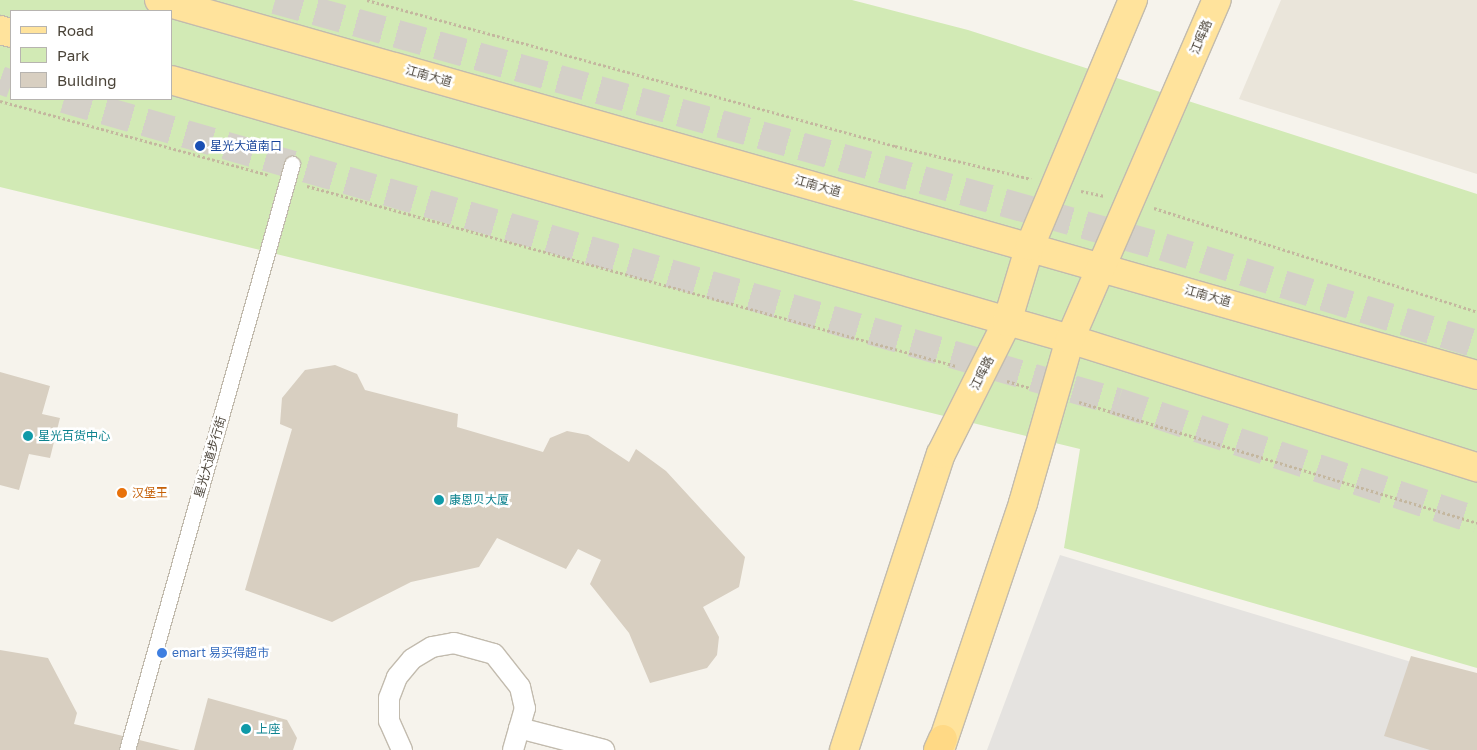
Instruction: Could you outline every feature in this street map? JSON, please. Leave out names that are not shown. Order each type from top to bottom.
[{"type":"main road","name":"江南大道","points":[[159,0],[1104,266],[1477,375]]},
{"type":"main road","name":"江晖路","points":[[844,750],[941,454],[1007,322],[1030,246],[1133,0]]},
{"type":"main road","name":"江晖路","points":[[940,746],[1054,395],[1070,339],[1104,266],[1217,0]]},
{"type":"main road","points":[[172,80],[1070,339],[1477,467]]},
{"type":"street","name":"星光大道步行街","points":[[127,750],[292,164]]},
{"type":"street","points":[[402,750],[389,721],[389,698],[397,677],[412,659],[432,647],[475,645],[494,654],[520,687],[525,708],[512,750]]},
{"type":"street","points":[[519,728],[604,750]]},
{"type":"path","points":[[367,0],[895,146],[1186,216],[1477,312]]},
{"type":"path","points":[[0,100],[278,178]]},
{"type":"path","points":[[298,183],[1054,395],[1477,523]]},
{"type":"shaded area","points":[[1281,0],[1477,0],[1477,174],[1239,99]]},
{"type":"shaded area","points":[[1060,555],[1477,682],[1457,750],[987,750]]},
{"type":"green space","points":[[0,0],[852,0],[968,30],[1477,194],[1477,668],[1064,548],[1080,449],[0,187]]},
{"type":"building","name":"康恩贝大厦","points":[[335,365],[357,374],[365,390],[458,414],[457,427],[543,452],[550,438],[567,431],[588,435],[629,462],[636,449],[666,471],[745,557],[739,587],[703,607],[719,637],[717,655],[707,668],[650,683],[629,633],[590,584],[601,560],[578,549],[566,569],[497,538],[479,567],[411,582],[332,622],[245,590],[292,429],[280,424],[282,398],[305,370]]},
{"type":"building","name":"星光百货中心","points":[[0,372],[50,386],[42,414],[60,418],[50,458],[29,454],[19,490],[0,485]]},
{"type":"building","points":[[0,650],[48,658],[77,713],[74,724],[180,750],[0,750]]},
{"type":"building","points":[[1411,656],[1477,673],[1477,750],[1430,750],[1384,736]]},
{"type":"building","name":"上座","points":[[208,698],[287,720],[297,738],[293,750],[194,750]]},
{"type":"tunnel","points":[[275,0],[1163,247],[1477,344]]},
{"type":"tunnel","points":[[0,80],[10,84]]},
{"type":"tunnel","points":[[67,100],[1118,402],[1477,521]]},
{"type":"place","name":"星光大道南口","points":[[200,146]]},
{"type":"place","name":"星光百货中心","points":[[28,436]]},
{"type":"place","name":"汉堡王","points":[[122,493]]},
{"type":"place","name":"康恩贝大厦","points":[[439,500]]},
{"type":"place","name":"emart 易买得超市","points":[[162,653]]},
{"type":"place","name":"上座","points":[[246,729]]}]
